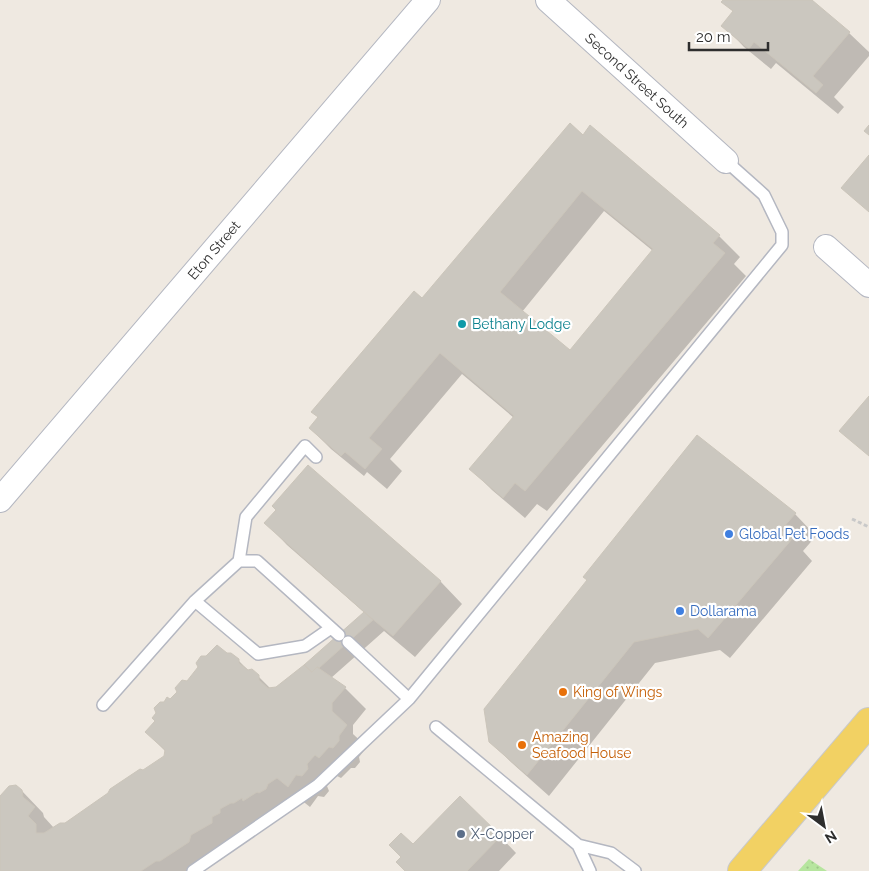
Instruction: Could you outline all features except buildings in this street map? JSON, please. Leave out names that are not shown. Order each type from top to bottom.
[{"type":"main road","points":[[742,871],[869,722]]},
{"type":"street","name":"Eton Street","points":[[0,500],[428,0]]},
{"type":"street","name":"Second Street South","points":[[548,0],[726,160]]},
{"type":"street","points":[[826,247],[869,285]]},
{"type":"lane","points":[[193,871],[318,785],[408,699],[782,245],[782,232],[764,195],[726,160]]},
{"type":"lane","points":[[102,705],[196,601],[239,561],[246,517],[305,446],[316,457]]},
{"type":"lane","points":[[239,561],[257,561],[408,699]]},
{"type":"lane","points":[[196,601],[258,654],[305,646],[339,635]]},
{"type":"lane","points":[[436,727],[578,845],[590,871]]},
{"type":"lane","points":[[578,845],[611,852],[636,871]]},
{"type":"path","points":[[852,519],[869,527]]},
{"type":"green space","points":[[809,859],[827,871],[798,871]]},
{"type":"place","name":"Bethany Lodge","points":[[462,324]]},
{"type":"place","name":"Global Pet Foods","points":[[729,534]]},
{"type":"place","name":"Dollarama","points":[[680,611]]},
{"type":"place","name":"King of Wings","points":[[563,692]]},
{"type":"place","name":"Amazing Seafood House","points":[[522,745]]},
{"type":"place","name":"X-Copper","points":[[461,834]]}]
